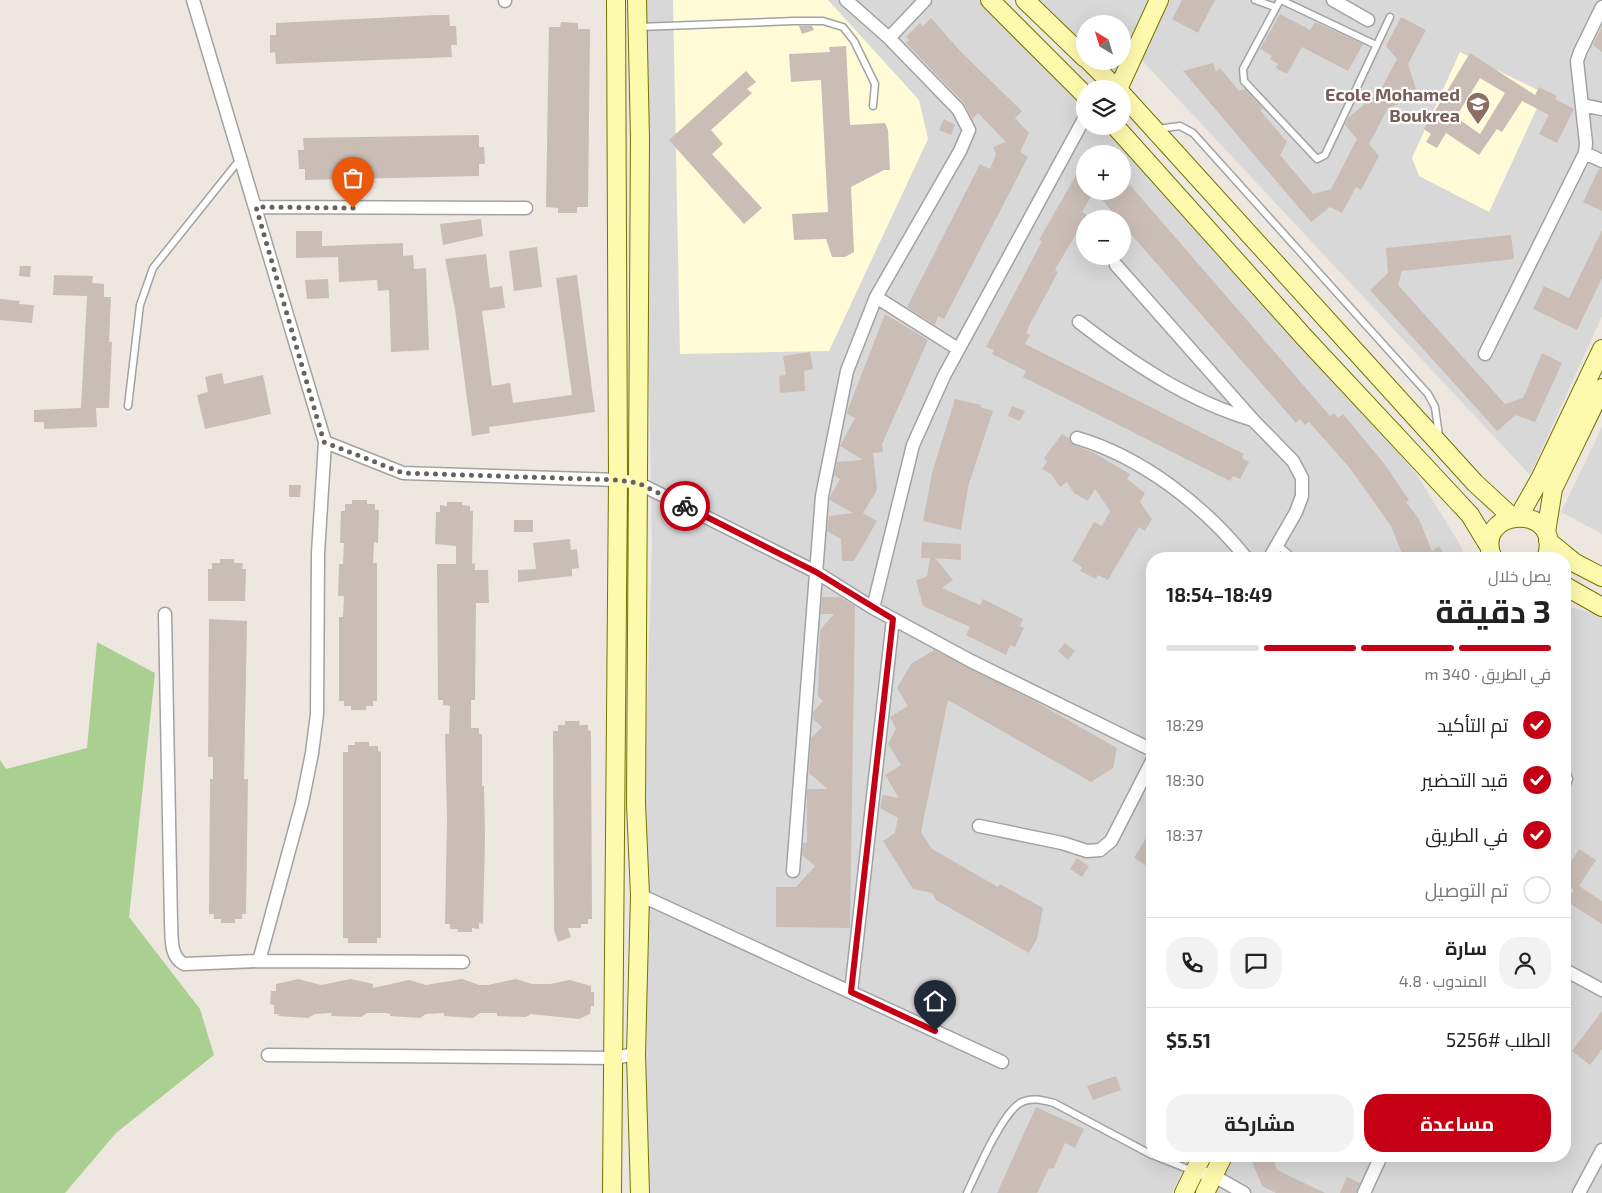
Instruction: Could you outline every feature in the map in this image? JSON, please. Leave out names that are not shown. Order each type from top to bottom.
[{"type":"street","points":[[193,0],[242,157],[324,442],[318,553],[318,714],[302,803],[259,961]]},
{"type":"street","points":[[612,1193],[618,480],[616,0]]},
{"type":"street","points":[[637,0],[640,139],[636,804],[640,894],[636,1054],[640,1193]]},
{"type":"street","points":[[794,871],[822,496],[847,370],[876,297],[960,151],[969,130],[958,109],[889,38],[846,0]]},
{"type":"street","points":[[889,38],[926,0]]},
{"type":"street","points":[[990,0],[1076,86]]},
{"type":"street","points":[[1025,0],[1076,49]]},
{"type":"street","points":[[1122,80],[1159,0]]},
{"type":"street","points":[[1333,0],[1368,20]]},
{"type":"street","points":[[1485,354],[1585,153],[1577,61],[1602,7]]},
{"type":"street","points":[[1098,70],[1109,80]]},
{"type":"street","points":[[1131,104],[1475,483],[1515,517],[1534,520],[1547,537],[1563,552]]},
{"type":"street","points":[[1582,105],[1602,108]]},
{"type":"street","points":[[873,608],[912,445],[958,349],[1076,133]]},
{"type":"street","points":[[1123,135],[1305,338],[1458,502],[1480,530],[1491,552]]},
{"type":"street","points":[[1585,153],[1602,161]]},
{"type":"street","points":[[256,207],[526,208]]},
{"type":"street","points":[[1116,265],[1253,420],[1293,461],[1302,478],[1302,496],[1296,512],[1272,552]]},
{"type":"street","points":[[876,297],[958,349]]},
{"type":"street","points":[[1079,322],[1118,352],[1177,388],[1232,414],[1253,420]]},
{"type":"street","points":[[1491,552],[1496,528],[1515,517],[1543,472],[1602,349]]},
{"type":"street","points":[[1546,552],[1553,489],[1602,388]]},
{"type":"street","points":[[1077,438],[1091,442],[1145,468],[1198,508],[1231,538],[1242,552]]},
{"type":"street","points":[[324,442],[403,473],[618,480],[638,483],[816,572],[873,608],[971,661],[1146,747]]},
{"type":"street","points":[[1571,560],[1602,577]]},
{"type":"street","points":[[1571,589],[1602,607]]},
{"type":"street","points":[[165,614],[171,922],[174,956],[184,964],[259,961],[463,962]]},
{"type":"street","points":[[851,992],[893,619]]},
{"type":"street","points":[[980,826],[1062,843],[1087,851],[1100,850],[1111,841],[1146,773]]},
{"type":"street","points":[[640,894],[1002,1062]]},
{"type":"street","points":[[1571,973],[1602,990]]},
{"type":"street","points":[[268,1055],[613,1058],[636,1054]]},
{"type":"street","points":[[1579,1193],[1602,1150]]},
{"type":"street","points":[[1206,1193],[1220,1162]]},
{"type":"street","points":[[1364,1193],[1378,1162]]},
{"type":"street","points":[[1184,1193],[1198,1164],[1214,1176],[1244,1193]]},
{"type":"lane","points":[[1255,0],[1275,7]]},
{"type":"lane","points":[[1376,46],[1281,0],[1275,7],[1243,69],[1244,81],[1318,159],[1325,154],[1390,17]]},
{"type":"lane","points":[[638,27],[794,21],[824,21],[843,27],[854,41],[875,84],[873,106]]},
{"type":"lane","points":[[1154,129],[1180,126],[1193,133],[1428,394],[1435,407],[1440,444]]},
{"type":"lane","points":[[128,406],[140,305],[153,268],[242,157]]},
{"type":"lane","points":[[1277,544],[1286,552]]},
{"type":"lane","points":[[967,1193],[996,1133],[1009,1114],[1020,1104],[1036,1099],[1054,1103],[1146,1152]]},
{"type":"shaded area","points":[[642,0],[984,0],[1076,92],[1076,135],[1118,135],[1127,145],[1076,145],[1076,200],[1131,200],[1131,149],[1315,353],[1417,475],[1461,546],[1463,552],[1146,552],[1146,1162],[1187,1162],[1172,1193],[633,1193],[652,543]]},
{"type":"shaded area","points":[[673,0],[828,0],[919,100],[928,139],[829,351],[680,354]]},
{"type":"shaded area","points":[[1029,0],[1602,0],[1602,316],[1530,475],[1135,53],[1131,61],[1131,15],[1076,15],[1076,47]]},
{"type":"shaded area","name":"Ecole Mohamed Boukrea","points":[[1460,52],[1544,93],[1489,212],[1419,176],[1412,158]]},
{"type":"shaded area","points":[[1099,70],[1127,70],[1122,80],[1109,80]]},
{"type":"shaded area","points":[[1602,427],[1602,534],[1561,512]]},
{"type":"shaded area","points":[[1571,607],[1602,615],[1602,1193],[1208,1193],[1223,1162],[1571,1162]]},
{"type":"green space","points":[[97,642],[155,673],[129,917],[200,1009],[214,1055],[116,1133],[65,1193],[0,1193],[0,760],[6,769],[87,748]]},
{"type":"building","points":[[1182,0],[1215,0],[1198,33],[1172,19]]},
{"type":"building","points":[[1280,14],[1310,30],[1315,22],[1363,44],[1348,71],[1302,47],[1287,74],[1276,68],[1278,64],[1270,59],[1272,56],[1260,49]]},
{"type":"building","points":[[449,15],[450,26],[456,26],[457,45],[451,45],[452,57],[276,64],[275,52],[270,53],[270,35],[276,35],[276,23]]},
{"type":"building","points":[[1401,17],[1426,30],[1408,64],[1416,89],[1397,105],[1388,108],[1369,144],[1379,156],[1361,190],[1356,187],[1342,213],[1330,207],[1311,222],[1183,71],[1213,63],[1216,72],[1220,68],[1239,91],[1245,89],[1263,109],[1260,110],[1287,142],[1280,155],[1313,194],[1331,189],[1357,139],[1345,125],[1348,118],[1380,91],[1397,59],[1386,46]]},
{"type":"building","points":[[931,18],[961,52],[1022,111],[1015,118],[1029,133],[1020,152],[1028,157],[944,319],[938,316],[935,325],[907,307],[980,164],[990,169],[996,154],[993,147],[1006,142],[978,113],[972,119],[964,103],[906,43],[909,40],[906,37],[920,23],[923,26]]},
{"type":"building","points":[[561,22],[578,23],[578,29],[590,29],[588,207],[577,207],[577,213],[558,213],[558,208],[546,207],[549,27],[560,27]]},
{"type":"building","points":[[799,26],[812,26],[814,30],[802,34]]},
{"type":"building","points":[[1602,26],[1602,52],[1593,45]]},
{"type":"building","points":[[846,46],[850,125],[885,123],[888,130],[890,170],[884,170],[851,187],[854,252],[845,257],[832,257],[826,239],[794,240],[792,214],[828,212],[821,80],[791,82],[789,54],[830,52],[829,47]]},
{"type":"building","points":[[1470,53],[1535,95],[1539,87],[1557,96],[1555,99],[1574,109],[1557,143],[1539,134],[1549,115],[1522,101],[1502,132],[1497,129],[1479,155],[1446,133],[1437,148],[1426,142],[1431,134],[1424,129]],"holes":[[[1480,78],[1505,93],[1480,134],[1456,117]]]},
{"type":"building","points":[[746,71],[756,82],[747,89],[752,93],[711,130],[723,144],[712,154],[762,208],[744,224],[669,140]]},
{"type":"building","points":[[944,119],[955,125],[951,135],[939,130]]},
{"type":"building","points":[[479,135],[479,147],[484,147],[485,164],[479,164],[479,176],[305,180],[305,169],[299,169],[298,150],[304,150],[303,138]]},
{"type":"building","points":[[1599,169],[1602,169],[1602,211],[1583,202]]},
{"type":"building","points":[[1076,175],[1076,200],[1089,200],[1083,210],[1076,210],[1076,234],[1055,270],[1058,272],[1029,326],[1026,333],[1030,335],[1025,344],[1244,454],[1242,458],[1249,462],[1240,479],[1233,476],[1230,481],[1023,377],[1026,371],[992,354],[994,350],[986,347],[1042,241],[1039,240]]},
{"type":"building","points":[[1131,186],[1330,416],[1334,413],[1338,418],[1343,414],[1386,466],[1409,500],[1406,502],[1419,519],[1432,551],[1439,546],[1443,552],[1401,552],[1391,526],[1349,467],[1309,422],[1305,425],[1300,419],[1296,423],[1131,234],[1131,210],[1111,210],[1102,200],[1131,200]]},
{"type":"building","points":[[481,219],[483,236],[443,245],[440,224]]},
{"type":"building","points":[[1602,230],[1602,278],[1577,330],[1533,309],[1544,286],[1569,298]]},
{"type":"building","points":[[296,231],[322,231],[322,246],[403,243],[403,256],[413,255],[414,269],[426,268],[429,350],[391,352],[389,290],[378,291],[377,280],[339,282],[338,257],[296,258]]},
{"type":"building","points":[[1511,235],[1514,259],[1402,271],[1398,285],[1505,404],[1523,398],[1542,353],[1562,363],[1535,422],[1516,415],[1497,431],[1370,290],[1388,273],[1386,248]]},
{"type":"building","points":[[537,247],[542,287],[514,291],[509,251]]},
{"type":"building","points":[[486,254],[490,288],[502,286],[505,308],[482,311],[492,386],[510,383],[513,403],[572,395],[556,278],[577,275],[595,412],[489,427],[490,433],[472,436],[455,309],[445,259]]},
{"type":"building","points":[[20,266],[31,266],[30,277],[19,276]]},
{"type":"building","points":[[54,275],[93,276],[92,283],[104,284],[104,297],[111,297],[109,342],[112,342],[109,408],[96,408],[97,427],[44,429],[44,422],[34,422],[34,410],[81,408],[87,296],[53,295]]},
{"type":"building","points":[[328,279],[329,298],[307,299],[305,280]]},
{"type":"building","points":[[0,299],[20,301],[19,304],[34,305],[32,323],[0,320]]},
{"type":"building","points":[[885,314],[928,340],[882,444],[883,452],[873,453],[877,490],[863,513],[877,521],[854,561],[842,561],[841,539],[827,531],[829,516],[853,513],[830,500],[830,497],[840,479],[834,475],[837,462],[863,460],[840,446],[855,418],[847,414],[848,409]]},
{"type":"building","points":[[810,352],[813,369],[804,371],[805,391],[780,393],[779,376],[786,375],[783,356]]},
{"type":"building","points":[[222,373],[224,384],[263,375],[271,414],[205,429],[197,395],[208,392],[205,377]]},
{"type":"building","points":[[955,399],[981,405],[980,407],[993,411],[968,487],[961,530],[923,521],[932,473]]},
{"type":"building","points":[[1012,406],[1025,411],[1020,421],[1008,416]]},
{"type":"building","points":[[1062,434],[1069,438],[1074,445],[1094,453],[1130,474],[1127,479],[1145,493],[1140,502],[1152,519],[1145,531],[1139,527],[1108,580],[1098,575],[1096,579],[1080,571],[1082,567],[1072,561],[1094,522],[1102,526],[1110,511],[1095,489],[1088,501],[1074,493],[1067,482],[1060,487],[1051,474],[1042,469],[1047,462],[1044,458]]},
{"type":"building","points":[[289,485],[301,485],[300,497],[289,497]]},
{"type":"building","points":[[352,500],[367,500],[367,504],[375,504],[375,510],[379,510],[378,543],[374,542],[373,563],[377,563],[377,701],[373,701],[373,706],[366,706],[366,710],[351,710],[351,706],[344,706],[344,701],[339,701],[339,617],[343,617],[344,596],[338,596],[339,564],[343,564],[344,543],[340,543],[341,511],[345,511],[345,504],[352,504]]},
{"type":"building","points":[[447,502],[462,502],[462,505],[470,506],[470,511],[473,511],[472,564],[475,563],[475,570],[488,570],[489,603],[476,603],[475,700],[471,700],[471,728],[479,728],[479,734],[482,734],[485,838],[483,924],[479,923],[479,929],[472,928],[472,932],[457,932],[458,929],[450,929],[450,924],[445,924],[447,819],[445,734],[449,734],[450,706],[443,705],[443,700],[438,700],[437,564],[456,564],[456,546],[435,544],[436,512],[440,512],[440,505],[447,506]]},
{"type":"building","points":[[514,520],[533,520],[533,532],[514,532]]},
{"type":"building","points":[[570,539],[571,550],[577,549],[579,568],[572,569],[572,576],[518,582],[518,570],[536,569],[533,543]]},
{"type":"building","points":[[922,542],[961,544],[961,560],[935,558],[953,580],[942,588],[980,605],[983,599],[1023,619],[1020,626],[1024,628],[1015,647],[1010,645],[1006,655],[966,635],[970,627],[923,606],[916,580],[927,577],[930,558],[921,558]]},
{"type":"building","points":[[220,559],[234,559],[234,563],[243,563],[242,569],[246,569],[245,601],[208,601],[208,569],[212,569],[212,563],[220,563]]},
{"type":"building","points":[[822,597],[840,597],[855,606],[850,928],[776,927],[776,887],[796,887],[815,866],[802,855],[803,843],[807,843],[807,789],[828,789],[809,773],[811,738],[822,727],[813,719],[813,712],[823,701],[818,696],[820,630],[834,614],[821,614]]},
{"type":"building","points":[[209,619],[247,621],[244,779],[248,779],[246,914],[242,914],[242,919],[235,919],[235,923],[221,923],[221,919],[214,919],[214,914],[209,914],[210,779],[213,779],[213,757],[208,757]]},
{"type":"building","points":[[1065,643],[1075,651],[1068,660],[1058,651]]},
{"type":"building","points":[[934,650],[1038,703],[1117,748],[1113,768],[1091,782],[948,700],[921,832],[932,849],[998,887],[1000,884],[1043,908],[1037,939],[1029,953],[936,900],[932,893],[913,889],[883,841],[895,833],[898,818],[880,808],[883,795],[899,798],[885,775],[901,765],[888,744],[896,729],[890,717],[908,706],[897,688],[911,664]]},
{"type":"building","points":[[565,721],[580,721],[579,725],[588,725],[588,730],[591,731],[592,919],[588,919],[588,924],[581,924],[581,928],[568,928],[571,937],[558,942],[554,930],[553,731],[558,731],[558,725],[565,725]]},
{"type":"building","points":[[355,742],[369,742],[369,746],[378,746],[378,751],[381,752],[381,938],[377,938],[377,943],[348,943],[348,938],[343,938],[343,752],[348,752],[348,745],[355,745]]},
{"type":"building","points":[[1146,838],[1146,865],[1134,858]]},
{"type":"building","points":[[1579,849],[1596,860],[1579,886],[1602,901],[1602,924],[1571,904],[1571,894],[1574,890],[1571,888],[1571,862]]},
{"type":"building","points":[[1077,858],[1089,866],[1082,877],[1070,869]]},
{"type":"building","points":[[298,979],[321,985],[351,979],[373,984],[373,988],[409,980],[426,985],[462,979],[479,985],[488,985],[516,979],[532,984],[550,984],[570,980],[591,986],[591,992],[594,992],[594,1006],[591,1006],[590,1014],[579,1019],[531,1014],[526,1017],[497,1016],[497,1013],[480,1013],[473,1018],[444,1016],[444,1013],[426,1014],[420,1018],[390,1016],[390,1014],[386,1013],[367,1013],[361,1017],[331,1016],[332,1013],[315,1014],[308,1018],[278,1016],[279,1014],[274,1014],[274,1005],[270,1004],[271,991],[276,991],[276,984]]},
{"type":"building","points":[[1602,1011],[1602,1049],[1590,1065],[1572,1051]]},
{"type":"building","points":[[1116,1076],[1121,1090],[1093,1100],[1087,1086]]},
{"type":"building","points":[[1036,1107],[1084,1129],[1075,1148],[1065,1143],[1053,1169],[1049,1168],[1037,1193],[997,1193]]},
{"type":"building","points":[[1252,1162],[1274,1162],[1277,1170],[1325,1193],[1276,1193],[1262,1186]]},
{"type":"building","points":[[1347,1177],[1360,1183],[1356,1193],[1340,1193]]},
{"type":"way so far","points":[[353,208],[256,207],[318,415],[324,442],[403,473],[618,480],[638,483],[685,506]]},
{"type":"place","name":"Ecole Mohamed Boukrea","points":[[1478,125]]},
{"type":"route","points":[[685,506],[816,572],[893,619],[851,992],[935,1031]]}]
